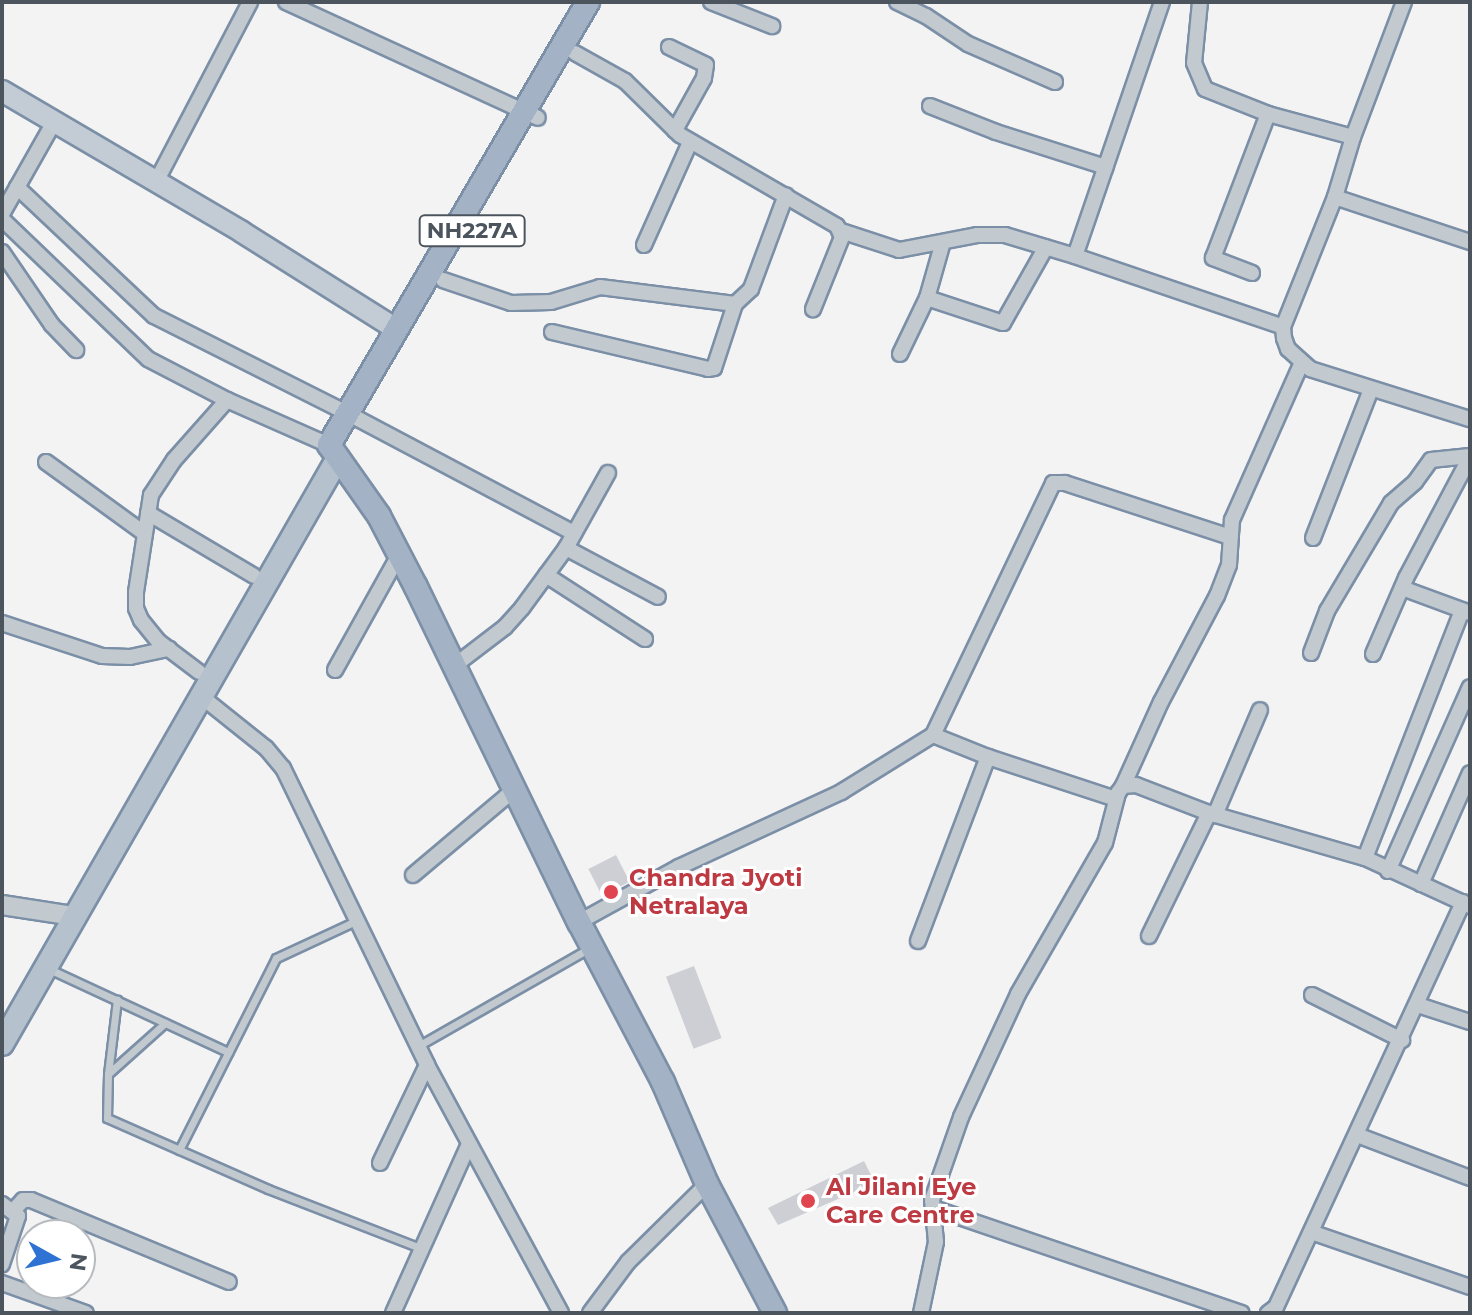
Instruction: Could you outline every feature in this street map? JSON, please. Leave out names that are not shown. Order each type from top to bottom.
[{"type":"highway","name":"NH227A","points":[[354,416],[443,280],[532,115],[588,2]]},
{"type":"highway","name":"NH227A","points":[[334,452],[396,329],[575,53],[604,2]]},
{"type":"highway","points":[[334,452],[379,516],[399,555],[579,922],[663,1082],[707,1184],[775,1313]]},
{"type":"main road","points":[[2,91],[396,329]]},
{"type":"main road","points":[[2,1044],[45,967],[67,915],[199,672],[254,576],[334,452]]},
{"type":"main road","points":[[2,1014],[202,697],[334,452]]},
{"type":"street","points":[[156,182],[250,2]]},
{"type":"street","points":[[286,2],[532,115]]},
{"type":"street","points":[[711,2],[772,26]]},
{"type":"street","points":[[897,2],[926,16],[968,44],[1055,82]]},
{"type":"street","points":[[1075,256],[1162,2]]},
{"type":"street","points":[[1200,2],[1194,63],[1197,78],[1205,89],[1268,114],[1353,137]]},
{"type":"street","points":[[1404,2],[1353,137],[1335,197],[1283,327],[1288,349],[1301,364],[1470,419]]},
{"type":"street","points":[[669,47],[706,65],[704,78],[675,130]]},
{"type":"street","points":[[575,53],[625,81],[690,142],[786,195],[841,231],[899,250],[990,235],[1046,247],[1283,327]]},
{"type":"street","points":[[930,106],[996,132],[1106,167]]},
{"type":"street","points":[[1252,273],[1213,258],[1268,114]]},
{"type":"street","points":[[54,122],[2,219],[148,359],[334,452]]},
{"type":"street","points":[[644,245],[690,142]]},
{"type":"street","points":[[17,187],[154,316],[354,416],[574,533]]},
{"type":"street","points":[[552,332],[708,369],[718,363],[735,304],[751,289],[786,195]]},
{"type":"street","points":[[1335,197],[1470,242]]},
{"type":"street","points":[[813,309],[841,231]]},
{"type":"street","points":[[900,354],[927,298],[943,242]]},
{"type":"street","points":[[927,298],[1003,323],[1046,247]]},
{"type":"street","points":[[2,252],[52,325],[76,350]]},
{"type":"street","points":[[443,280],[511,303],[551,302],[600,287],[735,304]]},
{"type":"street","points":[[921,1313],[936,1242],[933,1208],[950,1147],[995,1041],[1029,973],[1105,843],[1120,792],[1161,702],[1217,596],[1229,565],[1230,537],[1245,485],[1301,364]]},
{"type":"street","points":[[1313,538],[1371,389]]},
{"type":"street","points":[[199,672],[169,649],[141,620],[136,608],[151,495],[174,460],[227,400]]},
{"type":"street","points":[[1373,654],[1402,588],[1470,456]]},
{"type":"street","points":[[1311,653],[1327,611],[1391,503],[1415,482],[1431,460],[1470,456]]},
{"type":"street","points":[[46,462],[145,534]]},
{"type":"street","points":[[454,666],[505,627],[566,548],[608,473]]},
{"type":"street","points":[[579,922],[679,867],[852,786],[933,735],[1053,483],[1065,483],[1230,537]]},
{"type":"street","points":[[148,513],[254,576]]},
{"type":"street","points":[[566,548],[658,597]]},
{"type":"street","points":[[335,670],[399,555]]},
{"type":"street","points":[[546,575],[645,639]]},
{"type":"street","points":[[1365,858],[1466,612],[1402,588]]},
{"type":"street","points":[[2,623],[102,656],[130,657],[169,649]]},
{"type":"street","points":[[1388,871],[1470,687]]},
{"type":"street","points":[[202,697],[266,748],[283,768],[427,1065],[561,1313]]},
{"type":"street","points":[[1149,936],[1212,814],[1260,710]]},
{"type":"street","points":[[933,735],[988,757],[1120,792],[1136,785],[1212,814],[1365,858],[1466,904],[1276,1307],[1268,1313]]},
{"type":"street","points":[[918,941],[988,757]]},
{"type":"street","points":[[1421,884],[1470,773]]},
{"type":"street","points":[[413,875],[514,790]]},
{"type":"street","points":[[2,905],[67,915]]},
{"type":"street","points":[[1312,995],[1402,1040]]},
{"type":"street","points":[[1418,1005],[1470,1022]]},
{"type":"street","points":[[380,1163],[427,1065]]},
{"type":"street","points":[[1357,1135],[1470,1178]]},
{"type":"street","points":[[393,1313],[469,1144]]},
{"type":"street","points":[[590,1313],[628,1262],[707,1184]]},
{"type":"street","points":[[2,1264],[17,1223],[8,1207],[31,1200],[229,1282]]},
{"type":"street","points":[[933,1208],[1242,1313]]},
{"type":"street","points":[[1311,1232],[1470,1287]]},
{"type":"street","points":[[2,1283],[86,1313]]},
{"type":"lane","points":[[179,1150],[276,958],[358,920]]},
{"type":"lane","points":[[418,1046],[592,947]]},
{"type":"lane","points":[[45,967],[228,1052]]},
{"type":"lane","points":[[117,1000],[108,1074],[107,1118],[423,1249]]},
{"type":"lane","points":[[108,1074],[165,1023]]},
{"type":"building","points":[[616,855],[630,882],[602,896],[588,869]]},
{"type":"building","points":[[694,966],[722,1038],[694,1049],[666,977]]},
{"type":"building","points":[[864,1161],[875,1183],[778,1225],[768,1208]]},
{"type":"place","name":"Chandra Jyoti Netralaya","points":[[611,892]]},
{"type":"place","name":"Al Jilani Eye Care Centre","points":[[808,1201]]}]
